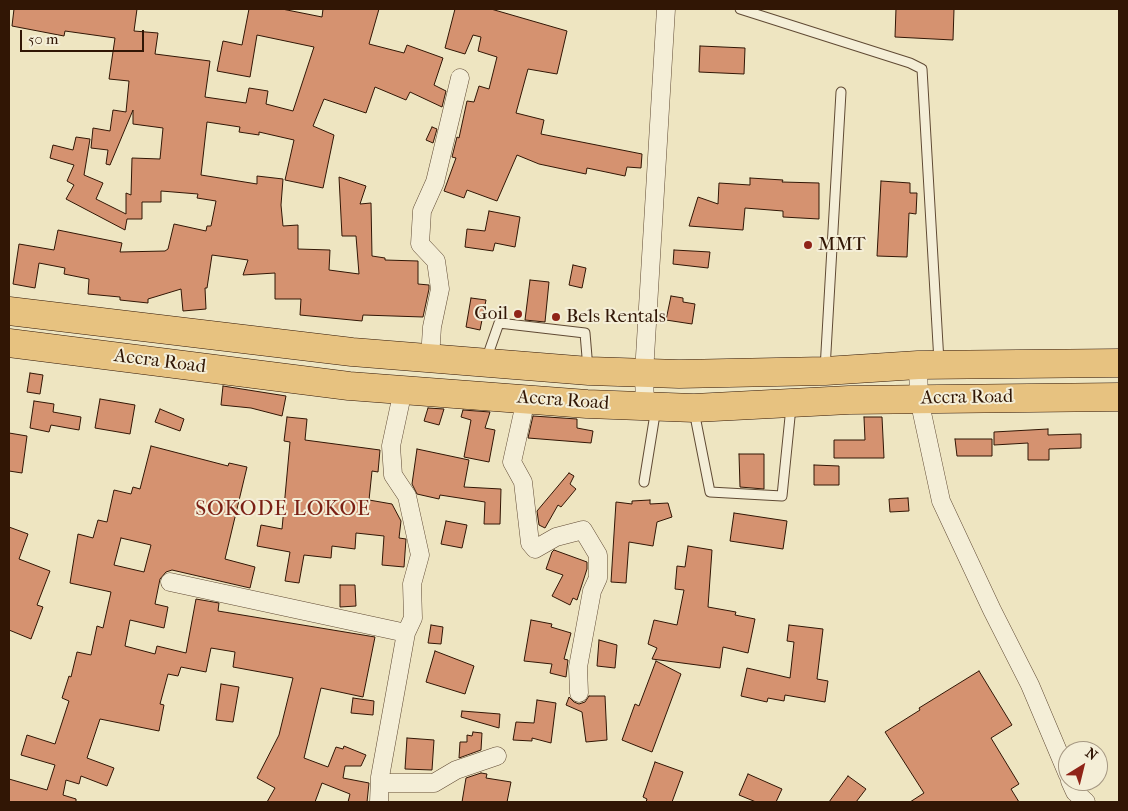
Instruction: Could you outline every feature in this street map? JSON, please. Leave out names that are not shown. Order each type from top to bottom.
[{"type":"main road","name":"Accra Road","points":[[9,311],[352,352],[644,373],[825,371],[929,365],[1119,363]]},
{"type":"main road","name":"Accra Road","points":[[9,343],[349,386],[651,406],[694,408],[919,399],[1119,396]]},
{"type":"street","points":[[651,406],[644,373],[666,9]]},
{"type":"street","points":[[430,358],[432,328],[440,289],[436,261],[420,244],[422,211],[435,182],[460,78]]},
{"type":"street","points":[[929,365],[919,399],[940,501],[1030,685],[1058,751]]},
{"type":"street","points":[[379,802],[380,783],[406,633],[413,618],[412,584],[420,555],[407,496],[393,475],[391,446],[403,390]]},
{"type":"street","points":[[526,399],[512,462],[523,482],[530,543],[535,549],[556,537],[583,530],[598,555],[598,578],[592,591],[578,667],[579,693]]},
{"type":"street","points":[[170,582],[406,633]]},
{"type":"street","points":[[380,783],[434,783],[456,770],[497,756]]},
{"type":"street","points":[[1075,791],[1086,802]]},
{"type":"lane","points":[[740,9],[910,63],[922,69],[929,365]]},
{"type":"lane","points":[[825,371],[841,92]]},
{"type":"lane","points":[[485,363],[498,323],[585,333],[589,370]]},
{"type":"lane","points":[[694,408],[710,492],[782,496],[792,403]]},
{"type":"lane","points":[[644,482],[651,406]]},
{"type":"building","points":[[14,9],[137,9],[134,31],[158,33],[155,54],[210,61],[205,97],[246,103],[249,88],[268,91],[266,104],[293,111],[314,47],[257,35],[250,77],[217,71],[223,41],[242,45],[249,9],[282,9],[322,17],[323,9],[379,9],[369,44],[404,53],[407,45],[443,58],[434,85],[446,91],[442,107],[410,92],[406,100],[375,87],[366,113],[324,99],[313,126],[334,135],[323,188],[285,180],[294,140],[259,132],[259,135],[239,132],[240,127],[207,122],[201,175],[257,184],[257,176],[283,179],[281,205],[283,226],[298,225],[298,249],[330,250],[329,270],[359,274],[356,236],[342,236],[339,177],[366,186],[360,204],[371,203],[372,256],[385,258],[385,260],[418,261],[418,284],[429,285],[423,317],[363,315],[362,321],[300,315],[301,299],[275,299],[275,273],[243,275],[248,260],[212,255],[207,288],[205,288],[206,309],[183,311],[181,289],[148,299],[148,303],[120,300],[120,297],[88,294],[89,279],[64,274],[65,268],[39,263],[35,288],[13,284],[19,244],[54,250],[58,230],[122,243],[120,252],[165,251],[168,249],[174,224],[206,231],[207,226],[211,226],[216,201],[197,198],[198,194],[161,191],[161,202],[142,202],[142,219],[127,219],[125,230],[66,199],[74,185],[67,181],[74,165],[50,158],[53,145],[73,150],[76,137],[90,139],[84,175],[103,183],[96,199],[126,214],[126,193],[131,195],[132,158],[160,159],[163,128],[133,124],[133,110],[110,165],[106,164],[108,150],[91,148],[93,128],[110,131],[113,110],[126,112],[129,81],[109,79],[115,38],[65,31],[64,36],[12,26]]},
{"type":"building","points":[[455,9],[491,9],[567,31],[557,74],[528,69],[516,113],[544,120],[541,134],[642,154],[641,168],[627,167],[625,176],[587,168],[586,174],[539,164],[517,155],[497,201],[467,190],[464,198],[444,191],[456,158],[452,157],[457,137],[459,138],[467,101],[474,102],[479,86],[489,89],[497,57],[478,51],[481,37],[473,35],[465,54],[445,48]]},
{"type":"building","points":[[896,9],[954,9],[953,40],[895,37]]},
{"type":"building","points":[[700,46],[745,48],[744,74],[699,72]]},
{"type":"building","points":[[432,127],[437,129],[433,143],[426,140]]},
{"type":"building","points":[[750,178],[783,180],[782,182],[819,183],[819,219],[783,217],[783,211],[745,208],[743,230],[689,226],[698,197],[718,204],[719,183],[750,185]]},
{"type":"building","points":[[881,181],[910,183],[910,193],[917,193],[916,214],[909,213],[907,257],[877,256]]},
{"type":"building","points":[[489,211],[520,217],[515,247],[495,243],[493,251],[465,247],[467,229],[485,231]]},
{"type":"building","points":[[674,250],[710,252],[708,268],[673,264]]},
{"type":"building","points":[[573,265],[586,268],[582,288],[569,285]]},
{"type":"building","points":[[530,280],[549,282],[545,322],[525,320]]},
{"type":"building","points":[[671,296],[683,298],[683,302],[695,304],[692,324],[666,320]]},
{"type":"building","points":[[471,298],[486,300],[480,330],[466,327]]},
{"type":"building","points":[[30,373],[43,375],[40,394],[27,392]]},
{"type":"building","points":[[223,386],[286,396],[282,416],[251,408],[221,405]]},
{"type":"building","points":[[100,399],[135,405],[130,434],[95,428]]},
{"type":"building","points":[[34,401],[54,404],[53,412],[81,417],[79,430],[51,425],[49,432],[30,428]]},
{"type":"building","points":[[428,408],[444,409],[439,425],[424,421]]},
{"type":"building","points":[[160,409],[184,419],[180,431],[155,422]]},
{"type":"building","points":[[463,410],[490,412],[485,428],[495,430],[489,462],[464,457],[471,420],[461,417]]},
{"type":"building","points":[[533,416],[577,419],[577,428],[593,431],[591,443],[528,438]]},
{"type":"building","points":[[287,417],[307,419],[305,440],[380,450],[378,472],[372,471],[369,500],[392,504],[401,521],[399,538],[406,539],[404,567],[382,565],[384,536],[356,533],[355,549],[332,546],[331,558],[304,555],[299,583],[285,581],[290,552],[257,546],[261,525],[282,529],[290,442],[284,441]]},
{"type":"building","points":[[864,417],[882,417],[884,458],[834,458],[834,440],[865,440]]},
{"type":"building","points":[[1048,429],[1048,435],[1081,434],[1081,448],[1049,449],[1049,460],[1028,460],[1028,443],[994,445],[994,432]]},
{"type":"building","points":[[9,433],[27,436],[22,473],[9,471]]},
{"type":"building","points":[[955,439],[992,439],[992,456],[957,456]]},
{"type":"building","points":[[151,446],[228,466],[229,463],[247,467],[225,559],[255,567],[250,588],[172,570],[166,572],[160,579],[155,604],[168,607],[164,628],[130,620],[125,646],[155,654],[157,646],[186,653],[196,599],[219,603],[218,611],[375,637],[363,697],[321,688],[304,758],[328,767],[336,747],[343,749],[344,746],[366,755],[361,766],[345,766],[343,778],[369,783],[367,802],[348,802],[350,794],[322,783],[315,802],[267,802],[275,788],[257,778],[279,735],[293,678],[233,667],[235,652],[211,648],[206,672],[181,667],[178,676],[168,674],[160,704],[164,705],[159,731],[100,719],[87,758],[114,768],[107,786],[81,776],[79,784],[66,780],[63,795],[76,799],[76,802],[9,802],[9,779],[47,790],[55,765],[21,755],[27,735],[55,744],[69,701],[62,698],[69,676],[71,677],[77,652],[91,655],[97,626],[103,628],[111,592],[70,583],[78,534],[93,538],[98,520],[107,522],[114,490],[131,494],[133,487],[140,489]],"holes":[[[121,538],[151,545],[144,572],[114,565]]]},
{"type":"building","points":[[417,449],[469,460],[464,487],[501,489],[500,524],[484,524],[485,502],[440,495],[439,499],[417,494],[412,484]]},
{"type":"building","points":[[739,454],[764,454],[764,489],[740,487]]},
{"type":"building","points":[[814,465],[839,466],[839,485],[814,485]]},
{"type":"building","points":[[569,473],[574,476],[570,484],[576,489],[561,507],[558,505],[545,528],[539,525],[537,511]]},
{"type":"building","points":[[908,498],[909,511],[890,512],[889,499]]},
{"type":"building","points":[[650,500],[650,504],[668,503],[672,517],[657,522],[653,546],[629,542],[626,583],[611,582],[616,502],[632,504],[632,501]]},
{"type":"building","points":[[734,513],[787,521],[783,549],[730,541]]},
{"type":"building","points":[[446,521],[467,525],[462,548],[441,544]]},
{"type":"building","points":[[9,527],[28,534],[19,559],[50,571],[37,605],[43,607],[31,639],[9,630]]},
{"type":"building","points":[[688,546],[712,550],[708,607],[736,612],[735,615],[755,619],[748,653],[723,647],[720,668],[652,659],[657,648],[648,644],[654,620],[677,625],[684,590],[675,589],[677,566],[685,567]]},
{"type":"building","points":[[554,550],[587,562],[587,569],[577,600],[573,598],[570,605],[552,596],[563,575],[546,569]]},
{"type":"building","points":[[340,585],[355,585],[356,606],[340,607]]},
{"type":"building","points":[[531,620],[552,624],[551,627],[571,633],[564,659],[568,660],[566,677],[550,673],[552,664],[524,661]]},
{"type":"building","points":[[431,625],[443,627],[441,644],[428,643]]},
{"type":"building","points":[[789,625],[823,629],[817,679],[828,681],[825,702],[785,695],[784,701],[768,698],[767,702],[741,696],[747,668],[790,678],[794,642],[787,641]]},
{"type":"building","points":[[599,640],[617,645],[615,668],[597,666]]},
{"type":"building","points":[[435,651],[474,666],[465,694],[426,682]]},
{"type":"building","points":[[656,661],[681,674],[652,752],[622,740],[635,704],[639,706]]},
{"type":"building","points":[[979,671],[1012,725],[991,738],[1019,784],[1011,789],[1019,802],[910,802],[924,793],[885,732],[920,710],[919,708]]},
{"type":"building","points":[[221,684],[239,687],[233,722],[216,720]]},
{"type":"building","points":[[589,696],[605,696],[607,740],[586,742],[582,712],[566,705],[569,697],[579,704],[585,702]]},
{"type":"building","points":[[353,698],[374,701],[373,715],[351,713]]},
{"type":"building","points":[[537,700],[556,703],[551,743],[532,738],[532,741],[513,740],[516,722],[534,723]]},
{"type":"building","points":[[462,711],[500,714],[499,728],[461,717]]},
{"type":"building","points":[[473,732],[482,733],[481,750],[459,758],[460,742],[467,742],[467,735],[472,736]]},
{"type":"building","points":[[407,738],[434,740],[432,770],[405,769]]},
{"type":"building","points":[[655,762],[683,772],[672,802],[646,802],[647,799],[643,797]]},
{"type":"building","points":[[481,773],[487,774],[486,778],[511,782],[507,802],[462,802],[466,778]]},
{"type":"building","points":[[748,774],[782,789],[776,802],[756,802],[739,795]]},
{"type":"building","points":[[848,776],[866,789],[856,802],[829,802]]},
{"type":"place","name":"MMT","points":[[808,245]]},
{"type":"place","name":"Goil","points":[[518,314]]},
{"type":"place","name":"Bels Rentals","points":[[556,317]]},
{"type":"district","name":"SOKODE LOKOE","points":[[283,510]]}]
